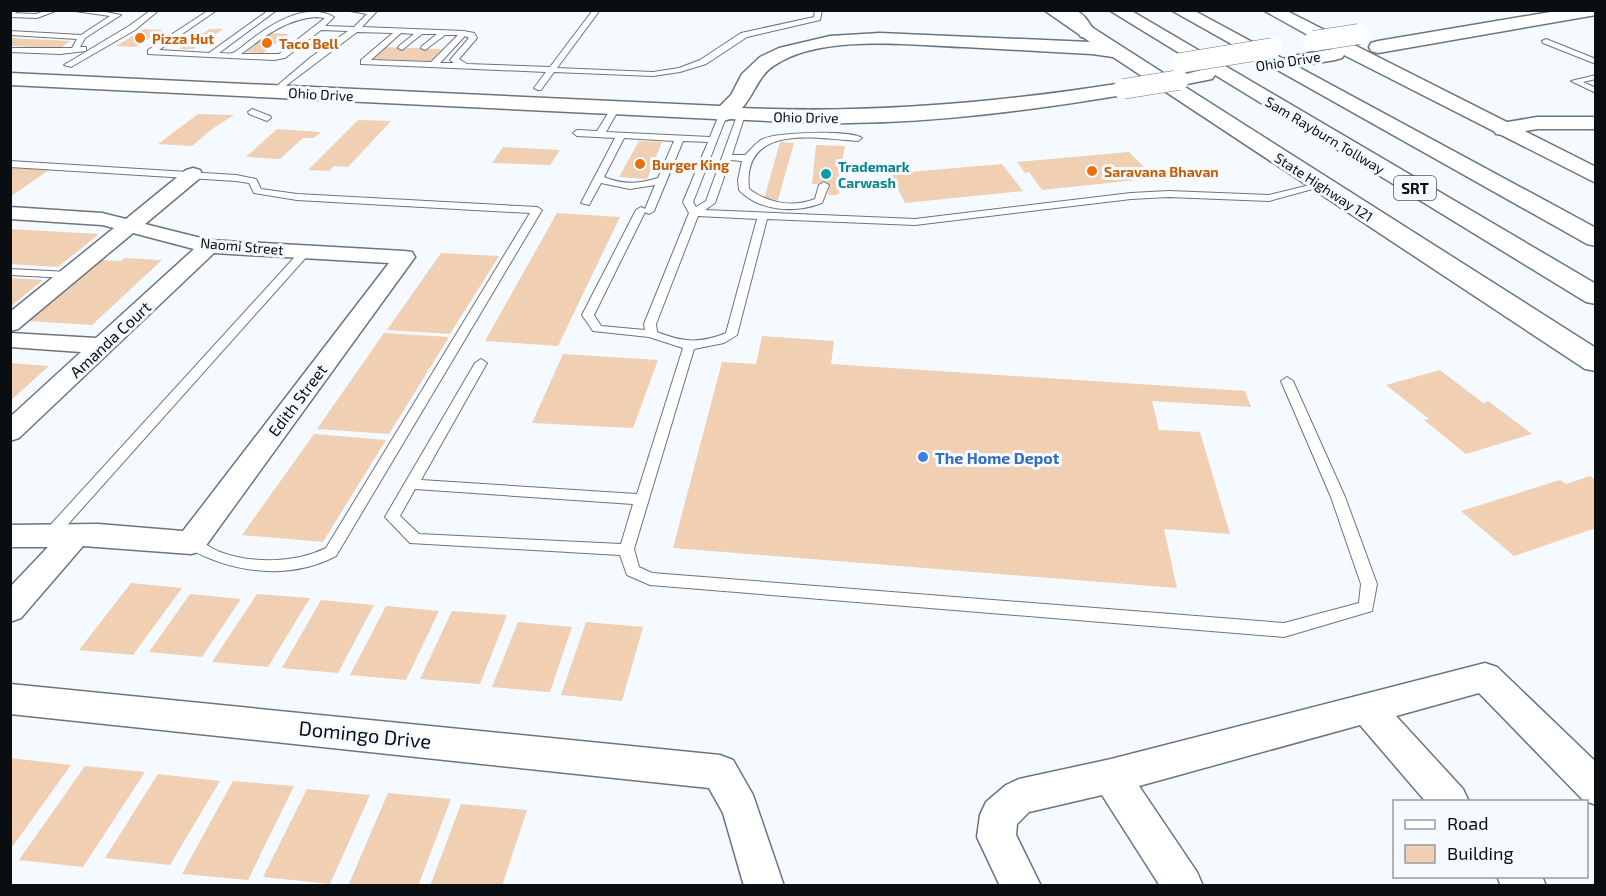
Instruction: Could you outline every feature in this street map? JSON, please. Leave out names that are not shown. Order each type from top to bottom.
[{"type":"main road","points":[[1008,45],[1029,40],[1041,35],[1047,29],[1048,21],[1038,10]]},
{"type":"main road","name":"State Highway 121","points":[[1053,10],[1596,362]]},
{"type":"main road","points":[[1065,10],[1077,18],[1087,33]]},
{"type":"main road","name":"Sam Rayburn Tollway","points":[[1117,10],[1596,296]]},
{"type":"main road","name":"SRT","points":[[1179,10],[1596,239]]},
{"type":"main road","points":[[1271,10],[1596,176]]},
{"type":"main road","name":"Ohio Drive","points":[[10,79],[615,109],[735,109],[843,100],[934,96],[1037,85],[1499,10]]},
{"type":"main road","name":"Ohio Drive","points":[[10,63],[72,57],[293,76],[538,88],[735,109],[862,117],[948,113],[1023,105],[1594,10]]},
{"type":"main road","points":[[735,109],[749,78],[767,61],[809,45],[830,41],[871,38],[1092,48],[1122,55]]},
{"type":"main road","points":[[1504,129],[1538,123],[1596,123]]},
{"type":"street","points":[[10,324],[193,174]]},
{"type":"street","name":"Naomi Street","points":[[10,213],[102,219],[209,246],[405,257]]},
{"type":"street","name":"Amanda Court","points":[[13,427],[209,246]]},
{"type":"street","name":"Edith Street","points":[[191,543],[405,257]]},
{"type":"street","points":[[10,340],[102,346]]},
{"type":"street","points":[[10,536],[98,535],[191,543]]},
{"type":"street","points":[[10,609],[62,536]]},
{"type":"street","points":[[1021,885],[996,837],[999,815],[1018,797],[1111,776],[1485,677],[1596,788]]},
{"type":"street","name":"Domingo Drive","points":[[10,699],[433,740],[720,772],[741,808],[764,885]]},
{"type":"street","points":[[1366,707],[1449,800]]},
{"type":"street","points":[[1111,776],[1183,885]]},
{"type":"lane","points":[[10,32],[37,16],[55,10]]},
{"type":"lane","points":[[71,10],[117,15],[82,37],[72,57]]},
{"type":"lane","points":[[10,50],[60,52],[72,57],[94,50],[132,28],[156,10]]},
{"type":"lane","points":[[214,10],[151,52],[211,55],[274,58],[282,56],[330,17],[315,15],[290,18],[233,56]]},
{"type":"lane","points":[[211,55],[274,10]]},
{"type":"lane","points":[[348,10],[374,11]]},
{"type":"lane","points":[[538,88],[597,10]]},
{"type":"lane","points":[[353,59],[653,74],[680,70],[703,62],[744,35],[817,18],[819,10]]},
{"type":"lane","points":[[275,92],[356,29],[374,11]]},
{"type":"lane","points":[[11,12],[37,16]]},
{"type":"lane","points":[[319,28],[471,35],[473,38],[454,60],[465,66]]},
{"type":"lane","points":[[378,37],[386,30]]},
{"type":"lane","points":[[10,32],[82,37]]},
{"type":"lane","points":[[411,32],[416,41],[398,47],[411,32]]},
{"type":"lane","points":[[399,62],[411,32]]},
{"type":"lane","points":[[450,34],[429,49],[426,42],[450,34]]},
{"type":"lane","points":[[399,62],[450,34]]},
{"type":"lane","points":[[1546,41],[1596,62]]},
{"type":"lane","points":[[72,57],[94,50]]},
{"type":"lane","points":[[1596,77],[1575,81],[1596,91]]},
{"type":"lane","points":[[600,134],[615,109]]},
{"type":"lane","points":[[694,213],[688,202],[713,140],[735,109]]},
{"type":"lane","points":[[651,334],[650,324],[694,213],[710,203],[726,157],[735,109]]},
{"type":"lane","points":[[252,112],[267,118]]},
{"type":"lane","points":[[577,133],[713,140]]},
{"type":"lane","points":[[586,203],[621,135]]},
{"type":"lane","points":[[680,138],[662,180],[588,315],[597,329],[651,334],[689,347],[717,342],[731,335],[764,216]]},
{"type":"lane","points":[[824,185],[819,201],[812,205],[793,206],[758,201],[744,190],[743,180],[747,158],[760,144],[770,139],[833,141],[858,138]]},
{"type":"lane","points":[[726,157],[747,158]]},
{"type":"lane","points":[[10,164],[193,174],[253,181],[257,190],[297,197],[537,210],[331,552],[321,559],[304,564],[245,563],[219,558],[191,543]]},
{"type":"lane","points":[[599,178],[618,186],[632,188],[662,180]]},
{"type":"lane","points":[[694,213],[897,222],[945,220],[1131,196],[1169,194],[1269,198],[1322,185]]},
{"type":"lane","points":[[62,536],[306,251]]},
{"type":"lane","points":[[10,272],[68,275]]},
{"type":"lane","points":[[689,347],[627,550],[632,571],[650,579],[1284,630],[1366,607],[1369,584],[1338,497],[1287,381]]},
{"type":"lane","points":[[481,363],[392,517],[415,539],[627,550]]},
{"type":"lane","points":[[411,484],[642,499]]},
{"type":"building","name":"Pizza Hut","points":[[144,29],[163,30],[135,47],[116,46]]},
{"type":"building","points":[[210,29],[223,29],[193,49],[179,49]]},
{"type":"building","name":"Taco Bell","points":[[271,33],[289,34],[263,53],[246,52]]},
{"type":"building","points":[[10,38],[71,41],[60,48],[10,46]]},
{"type":"building","points":[[385,47],[442,49],[430,61],[372,59]]},
{"type":"building","points":[[198,114],[234,115],[212,129],[192,146],[158,144]]},
{"type":"building","points":[[358,120],[391,121],[348,167],[334,166],[329,171],[308,170]]},
{"type":"building","points":[[277,129],[321,132],[314,138],[303,138],[280,159],[246,157]]},
{"type":"building","name":"Burger King","points":[[639,141],[662,142],[647,179],[619,177]]},
{"type":"building","points":[[780,142],[794,143],[778,200],[764,199]]},
{"type":"building","name":"Trademark Carwash","points":[[816,145],[845,146],[838,185],[840,185],[839,194],[828,195],[829,185],[812,184]]},
{"type":"building","points":[[503,147],[560,150],[550,165],[492,163]]},
{"type":"building","points":[[1129,152],[1155,178],[1042,190],[1029,172],[1025,173],[1017,162]]},
{"type":"building","points":[[1002,164],[1023,191],[905,203],[896,185],[891,185],[885,174]]},
{"type":"building","points":[[10,168],[49,170],[10,197]]},
{"type":"building","points":[[557,213],[620,217],[558,346],[485,341]]},
{"type":"building","points":[[10,229],[99,234],[58,267],[10,264]]},
{"type":"building","points":[[441,253],[499,256],[450,334],[387,330]]},
{"type":"building","points":[[124,258],[162,260],[92,325],[29,321],[100,260],[121,261]]},
{"type":"building","points":[[10,278],[43,280],[10,307]]},
{"type":"building","points":[[384,333],[449,337],[389,434],[317,429]]},
{"type":"building","name":"The Home Depot","points":[[762,336],[834,341],[831,364],[1245,391],[1251,407],[1152,401],[1159,430],[1200,432],[1230,534],[1164,529],[1177,588],[673,548],[722,362],[756,364]]},
{"type":"building","points":[[563,354],[658,360],[633,428],[532,423]]},
{"type":"building","points":[[10,363],[49,366],[10,401]]},
{"type":"building","points":[[1440,370],[1483,403],[1488,401],[1532,434],[1466,454],[1424,420],[1429,419],[1386,385]]},
{"type":"building","points":[[314,434],[386,440],[323,542],[242,535]]},
{"type":"building","points":[[1590,476],[1596,481],[1596,528],[1514,556],[1461,511],[1560,480],[1566,484]]},
{"type":"building","points":[[131,583],[182,588],[133,655],[79,650]]},
{"type":"building","points":[[190,594],[241,599],[202,657],[149,652]]},
{"type":"building","points":[[257,594],[310,598],[268,667],[212,662]]},
{"type":"building","points":[[321,600],[374,605],[338,673],[282,668]]},
{"type":"building","points":[[386,606],[439,611],[406,680],[350,675]]},
{"type":"building","points":[[452,611],[507,615],[480,684],[420,679]]},
{"type":"building","points":[[518,622],[572,627],[550,692],[492,687]]},
{"type":"building","points":[[586,622],[643,627],[622,701],[561,695]]},
{"type":"building","points":[[10,758],[71,765],[10,850]]},
{"type":"building","points":[[85,766],[145,772],[83,867],[19,860]]},
{"type":"building","points":[[158,774],[220,781],[170,865],[105,858]]},
{"type":"building","points":[[233,781],[294,786],[248,880],[182,874]]},
{"type":"building","points":[[307,789],[370,795],[330,884],[263,877]]},
{"type":"building","points":[[388,793],[451,799],[418,886],[348,886]]},
{"type":"building","points":[[461,804],[527,810],[502,886],[430,886]]},
{"type":"place","name":"Pizza Hut","points":[[140,38]]},
{"type":"place","name":"Taco Bell","points":[[267,43]]},
{"type":"place","name":"Burger King","points":[[640,164]]},
{"type":"place","name":"Saravana Bhavan","points":[[1092,171]]},
{"type":"place","name":"Trademark Carwash","points":[[826,174]]},
{"type":"place","name":"The Home Depot","points":[[923,457]]}]
